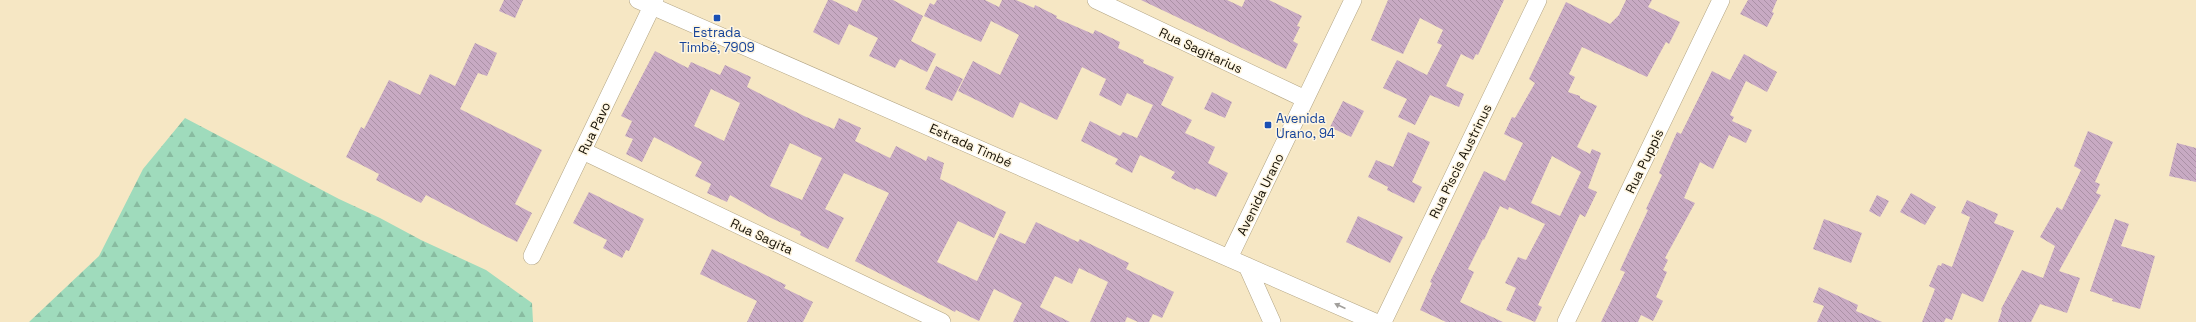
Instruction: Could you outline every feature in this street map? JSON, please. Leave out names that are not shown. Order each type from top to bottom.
[{"type":"street","name":"Rua Sagitarius","points":[[1096,0],[1305,100]]},
{"type":"street","name":"Avenida Urano","points":[[1229,258],[1353,0]]},
{"type":"street","name":"Rua Piscis Austrinus","points":[[1383,322],[1538,0]]},
{"type":"street","name":"Rua Puppis","points":[[1566,322],[1721,0]]},
{"type":"street","name":"Rua Pavo","points":[[532,256],[583,151],[648,2]]},
{"type":"street","name":"Estrada Timbé","points":[[648,2],[1375,322]]},
{"type":"street","name":"Rua Sagita","points":[[583,151],[942,322]]},
{"type":"street","points":[[1247,266],[1272,322]]},
{"type":"street","points":[[1256,322],[1264,306]]},
{"type":"green space","points":[[185,118],[339,199],[380,218],[421,240],[486,270],[532,303],[533,322],[29,322],[99,256],[143,169]]},
{"type":"building","points":[[504,0],[523,0],[515,18],[499,11]]},
{"type":"building","points":[[828,0],[832,0],[857,12],[862,0],[893,0],[923,16],[911,41],[936,54],[927,72],[900,59],[895,68],[869,56],[878,38],[849,24],[839,45],[813,32]]},
{"type":"building","points":[[937,0],[985,0],[999,7],[1002,0],[1016,0],[1034,8],[1035,5],[1057,16],[1056,18],[1093,34],[1095,30],[1120,42],[1118,48],[1144,60],[1143,63],[1174,77],[1161,105],[1192,120],[1185,133],[1215,147],[1208,163],[1228,173],[1216,197],[1196,188],[1195,190],[1171,178],[1175,172],[1140,155],[1132,173],[1115,164],[1118,159],[1081,141],[1090,121],[1120,136],[1123,132],[1137,138],[1153,105],[1127,93],[1121,106],[1099,95],[1106,79],[1082,67],[1057,120],[1020,102],[1013,118],[958,91],[973,61],[1000,75],[1019,35],[991,21],[981,42],[924,16],[930,3],[934,5]]},
{"type":"building","points":[[1141,0],[1227,0],[1242,7],[1245,0],[1269,0],[1302,16],[1297,26],[1300,27],[1293,41],[1298,44],[1286,69]]},
{"type":"building","points":[[1388,0],[1504,0],[1478,55],[1476,54],[1473,60],[1461,54],[1446,86],[1464,94],[1459,107],[1430,95],[1415,125],[1398,117],[1407,99],[1383,88],[1397,60],[1427,75],[1442,45],[1437,43],[1443,30],[1420,18],[1403,54],[1371,40]]},
{"type":"building","points":[[1626,0],[1652,0],[1648,7],[1680,22],[1669,44],[1666,42],[1647,77],[1582,47],[1569,74],[1575,77],[1568,92],[1580,96],[1580,98],[1597,106],[1577,147],[1590,154],[1592,149],[1601,153],[1588,188],[1597,192],[1585,217],[1580,214],[1538,305],[1542,307],[1535,322],[1506,310],[1516,288],[1505,283],[1518,257],[1526,260],[1545,224],[1509,207],[1508,210],[1500,206],[1468,269],[1474,272],[1460,302],[1503,322],[1446,322],[1420,310],[1432,283],[1430,282],[1484,171],[1505,181],[1523,143],[1504,134],[1512,117],[1515,118],[1535,83],[1529,79],[1566,2],[1610,24],[1619,15]],"holes":[[[1552,156],[1581,172],[1560,216],[1531,203]]]},
{"type":"building","points":[[1748,0],[1777,0],[1772,12],[1774,13],[1767,27],[1740,14]]},
{"type":"building","points":[[475,43],[497,53],[487,76],[478,73],[460,109],[542,150],[515,204],[532,213],[517,242],[426,195],[421,203],[376,180],[379,174],[346,157],[361,127],[364,129],[389,80],[420,95],[430,74],[455,86]]},
{"type":"building","points":[[655,51],[688,68],[691,62],[720,75],[725,65],[751,77],[747,87],[804,116],[834,129],[839,118],[861,128],[855,141],[890,158],[896,146],[926,161],[928,156],[944,163],[940,179],[1006,212],[994,238],[958,221],[937,262],[977,281],[1000,233],[1025,244],[1036,222],[1078,242],[1080,239],[1129,263],[1126,269],[1174,292],[1162,318],[1153,314],[1149,322],[1138,322],[1127,317],[1125,322],[1090,322],[1108,282],[1079,268],[1072,284],[1055,276],[1040,307],[1070,322],[1013,322],[1022,303],[994,289],[979,321],[956,310],[955,312],[855,261],[889,193],[844,173],[825,209],[844,218],[828,249],[800,235],[801,232],[771,218],[730,195],[727,202],[707,193],[711,184],[695,176],[702,162],[654,137],[642,162],[626,154],[633,139],[625,136],[632,121],[621,116]],"holes":[[[711,89],[740,103],[724,141],[694,126]],[[790,143],[822,158],[802,200],[770,186]]]},
{"type":"building","points":[[1744,54],[1777,72],[1767,92],[1746,81],[1730,115],[1734,117],[1732,121],[1752,130],[1746,143],[1729,135],[1713,169],[1700,162],[1684,198],[1695,203],[1665,258],[1668,260],[1663,270],[1667,272],[1656,297],[1663,301],[1653,321],[1641,315],[1638,322],[1601,322],[1625,272],[1620,270],[1648,210],[1646,209],[1662,175],[1659,173],[1677,132],[1681,134],[1712,71],[1730,80]]},
{"type":"building","points":[[936,66],[963,79],[952,101],[925,89]]},
{"type":"building","points":[[1212,92],[1232,102],[1225,118],[1204,109]]},
{"type":"building","points":[[1343,101],[1364,111],[1351,137],[1330,127]]},
{"type":"building","points":[[2088,131],[2113,142],[2095,182],[2100,184],[2096,193],[2101,195],[2059,271],[2080,278],[2067,313],[2040,304],[2031,322],[1998,322],[2001,309],[2022,270],[2043,278],[2055,246],[2040,237],[2057,207],[2062,210],[2081,170],[2074,166]]},
{"type":"building","points":[[1408,132],[1430,142],[1412,182],[1422,187],[1414,203],[1387,190],[1388,187],[1368,177],[1376,160],[1393,167]]},
{"type":"building","points":[[2177,143],[2196,148],[2196,182],[2169,176]]},
{"type":"building","points":[[589,192],[644,219],[629,251],[626,250],[622,258],[603,248],[607,240],[573,223]]},
{"type":"building","points":[[1911,193],[1936,207],[1925,225],[1900,212]]},
{"type":"building","points":[[1877,195],[1889,201],[1880,217],[1869,211]]},
{"type":"building","points":[[1967,200],[1998,214],[1994,223],[2014,231],[1983,302],[1962,293],[1952,320],[1946,318],[1944,322],[1922,322],[1935,289],[1929,286],[1938,265],[1941,266],[1942,263],[1952,267],[1970,217],[1961,213]]},
{"type":"building","points":[[1358,216],[1403,237],[1390,263],[1346,242]]},
{"type":"building","points":[[1824,219],[1862,233],[1851,263],[1813,249]]},
{"type":"building","points":[[2115,219],[2129,224],[2121,246],[2155,256],[2140,309],[2112,301],[2113,299],[2090,291]]},
{"type":"building","points":[[712,249],[786,285],[784,288],[813,302],[803,322],[747,322],[757,301],[700,274]]},
{"type":"building","points":[[1819,287],[1858,305],[1856,311],[1882,322],[1817,322],[1824,306],[1813,302]]},
{"type":"place","name":"Estrada Timbé, 7909","points":[[717,18]]},
{"type":"place","name":"Avenida Urano, 94","points":[[1268,125]]}]
